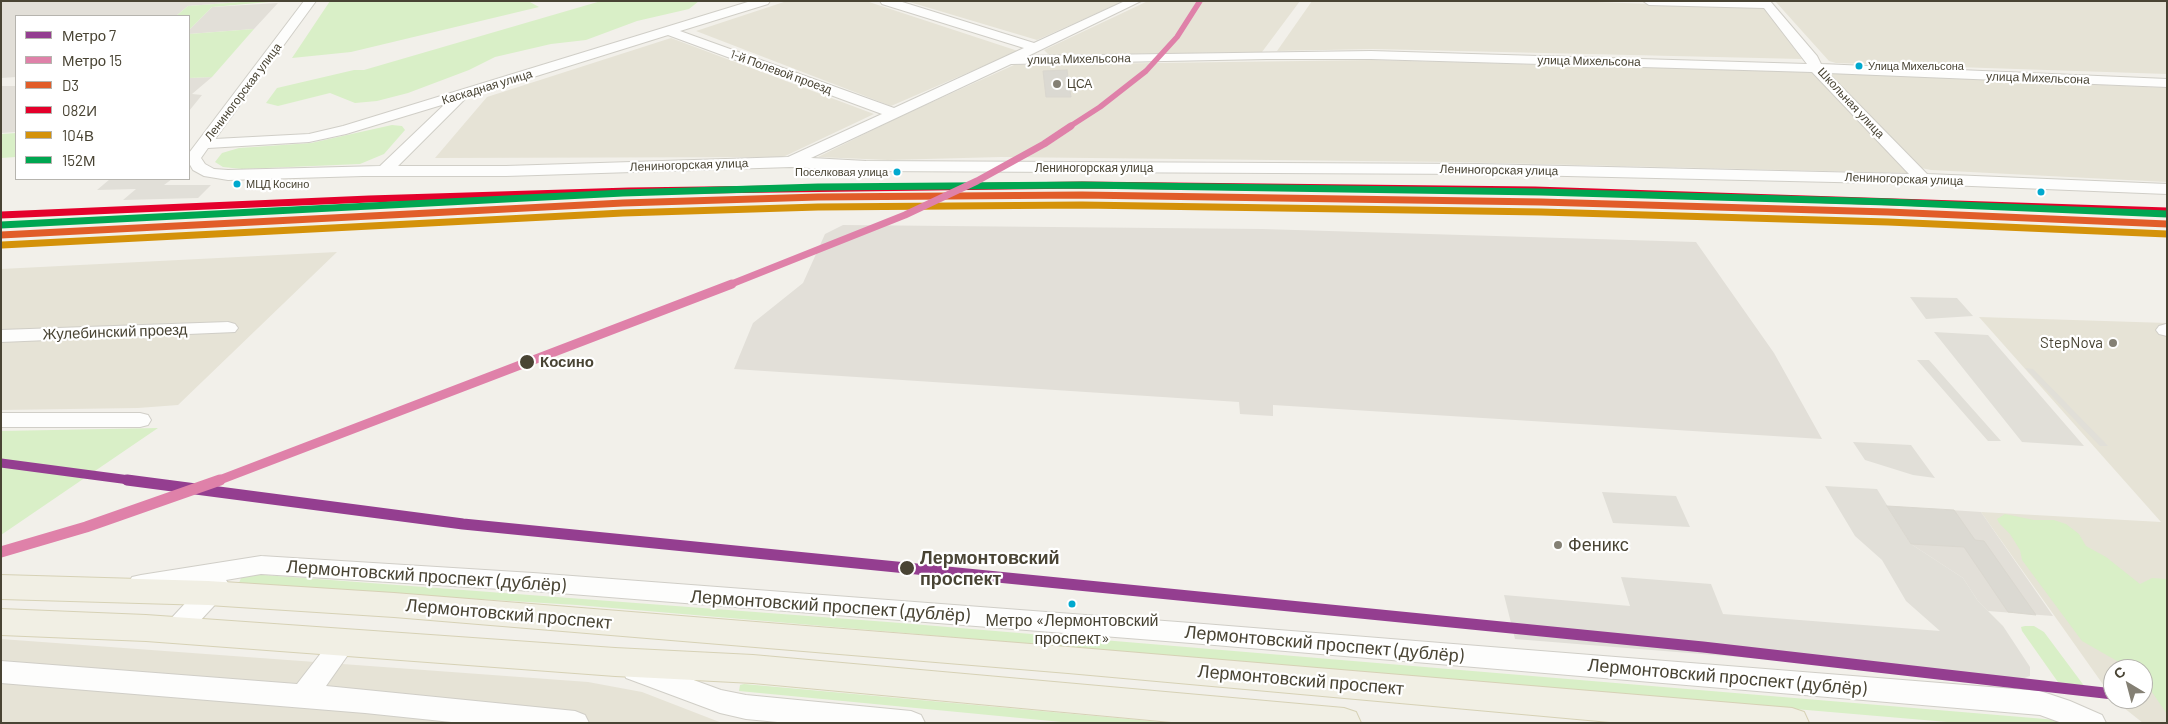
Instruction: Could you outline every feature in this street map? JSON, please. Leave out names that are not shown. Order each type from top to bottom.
[{"type":"main road","name":"Лермонтовский проспект","points":[[1,587],[208,593],[619,622],[1792,723]]},
{"type":"main road","points":[[1,622],[175,631],[753,670],[1344,723]]},
{"type":"street","name":"Лениногорская улица","points":[[310,1],[283,40],[193,158],[199,166],[210,173],[228,175],[384,171],[506,171],[791,162],[929,167],[1478,169],[1923,179],[2167,189]]},
{"type":"street","name":"Каскадная улица","points":[[204,144],[321,136],[374,123],[764,1]]},
{"type":"street","points":[[886,1],[1036,48]]},
{"type":"street","points":[[791,162],[1136,1]]},
{"type":"street","points":[[1649,1],[1766,3]]},
{"type":"street","name":"Школьная улица","points":[[1766,3],[1812,59],[1816,68],[1923,179]]},
{"type":"street","name":"1-й Полевой проезд","points":[[669,31],[894,113]]},
{"type":"street","name":"улица Михельсона","points":[[1010,60],[1372,55],[1816,68],[2167,83]]},
{"type":"street","points":[[384,171],[462,95]]},
{"type":"street","name":"Жулебинский проезд","points":[[1,336],[228,328]]},
{"type":"street","points":[[1,420],[140,420]]},
{"type":"street","points":[[175,631],[216,586],[231,577],[261,565]]},
{"type":"street","name":"Лермонтовский проспект (дублёр)","points":[[104,590],[261,565],[533,582],[1182,632],[2040,703],[2060,708],[2092,723]]},
{"type":"street","points":[[304,696],[344,642]]},
{"type":"street","points":[[615,662],[720,701],[746,707],[912,723]]},
{"type":"street","points":[[1,672],[304,696],[575,723]]},
{"type":"shaded area","points":[[1,1],[254,1],[188,6],[177,15],[15,15],[15,77],[1,78]]},
{"type":"shaded area","points":[[787,1],[866,1],[1018,51],[891,106],[696,31]]},
{"type":"shaded area","points":[[906,1],[1124,1],[1037,40]]},
{"type":"shaded area","points":[[1148,1],[1300,1],[1262,52],[1049,55],[1044,50]]},
{"type":"shaded area","points":[[1312,1],[1568,1],[1764,8],[1802,59],[1373,49],[1277,51]]},
{"type":"shaded area","points":[[1775,1],[2167,1],[2167,74],[1836,63],[1829,61]]},
{"type":"shaded area","points":[[278,3],[254,29],[190,34],[190,29],[212,7]]},
{"type":"shaded area","points":[[671,38],[874,114],[783,157],[435,158],[487,97]]},
{"type":"shaded area","points":[[1373,60],[1812,72],[1815,73],[1907,173],[1453,162],[1001,157],[888,160],[818,157],[897,118],[1014,65]]},
{"type":"shaded area","points":[[1828,72],[2167,88],[2167,182],[1921,168],[1913,164]]},
{"type":"shaded area","points":[[212,77],[192,94],[202,95],[190,110],[190,78]]},
{"type":"shaded area","points":[[1,86],[15,86],[15,132],[1,133]]},
{"type":"shaded area","points":[[109,180],[171,180],[164,185],[211,185],[198,198],[123,200],[136,189],[97,190]]},
{"type":"shaded area","points":[[843,225],[1262,229],[1696,242],[1774,353],[1822,439],[1273,405],[1273,416],[1240,414],[1239,402],[734,369],[753,323],[803,283],[825,234]]},
{"type":"shaded area","points":[[337,252],[178,405],[138,408],[1,410],[1,269]]},
{"type":"shaded area","points":[[1910,297],[1957,298],[1973,316],[1926,319]]},
{"type":"shaded area","points":[[1979,317],[2167,323],[2167,723],[2143,723],[2126,709],[2153,709],[2153,659],[2103,659],[2103,685],[1981,512],[2161,522]]},
{"type":"shaded area","points":[[1934,332],[1988,335],[2084,446],[2022,442]]},
{"type":"shaded area","points":[[1917,360],[1929,360],[2001,441],[1988,441]]},
{"type":"shaded area","points":[[2025,368],[2033,369],[2108,446],[2100,446]]},
{"type":"shaded area","points":[[1853,442],[1911,445],[1935,478],[1913,475],[1865,460]]},
{"type":"shaded area","points":[[1825,486],[1877,489],[1911,544],[1963,578],[1978,601],[2003,626],[2030,667],[2030,676],[2019,680],[1887,669],[1866,663],[1826,660],[1813,663],[1515,639],[1504,595],[1630,606],[1621,577],[1711,584],[1723,614],[1940,631],[1906,601],[1882,560],[1855,536]]},
{"type":"shaded area","points":[[1602,492],[1676,496],[1690,527],[1613,523]]},
{"type":"shaded area","points":[[1887,506],[1981,512],[2053,616],[1988,611],[1978,601],[1963,578],[1911,544]]},
{"type":"shaded area","points":[[1,639],[588,682],[642,692],[722,723],[1,723]]},
{"type":"green space","points":[[280,1],[212,7],[190,29],[190,15],[177,15],[188,6]]},
{"type":"green space","points":[[330,1],[528,1],[539,7],[351,52],[292,58]]},
{"type":"green space","points":[[601,1],[699,1],[689,9],[637,21],[586,40],[551,44],[495,57],[469,70],[408,93],[377,101],[355,103],[330,93],[278,106],[266,103],[277,88],[354,70],[364,70]]},
{"type":"green space","points":[[254,29],[212,77],[190,78],[190,34]]},
{"type":"green space","points":[[392,125],[402,126],[405,130],[384,154],[360,164],[242,169],[223,167],[215,162],[222,153],[239,148],[311,143]]},
{"type":"green space","points":[[15,133],[15,157],[1,158],[1,134]]},
{"type":"green space","points":[[158,428],[1,535],[1,431]]},
{"type":"green space","points":[[2005,514],[2034,520],[2054,520],[2066,524],[2079,534],[2086,546],[2106,557],[2140,584],[2152,578],[2167,579],[2167,714],[2153,694],[2153,659],[2114,659],[2082,641],[2022,560],[2020,550],[2010,534],[1997,519]]},
{"type":"green space","points":[[251,574],[888,622],[2057,720],[2067,723],[1959,723],[577,605],[244,585],[239,583],[241,578]]},
{"type":"green space","points":[[2034,626],[2044,632],[2085,687],[2085,691],[2073,692],[2060,685],[2022,631],[2021,627]]},
{"type":"green space","points":[[740,685],[1172,723],[1072,723],[739,691]]},
{"type":"building","name":"ЦСА","points":[[1067,70],[1071,97],[1046,97],[1043,71]]},
{"type":"building","points":[[1887,506],[1954,510],[1975,540],[1984,541],[2036,615],[2008,612],[1964,547],[1911,544]]},
{"type":"metro line","name":"15","points":[[1,552],[86,527],[228,477],[828,247],[905,215],[977,181],[1044,144],[1100,107],[1146,71],[1177,37],[1200,1]]},
{"type":"metro line","name":"7","points":[[1,463],[463,524],[1703,647],[2103,693]]},
{"type":"transit line","name":"152М","points":[[1,225],[623,193],[818,187],[1082,185],[1541,192],[1888,202],[2167,214]]},
{"type":"transit line","name":"082И","points":[[1,215],[369,199],[629,191],[1083,185],[1535,190],[2167,211]]},
{"type":"transit line","name":"D3","points":[[1,235],[623,203],[818,197],[1082,195],[1541,202],[1888,212],[2167,224]]},
{"type":"transit line","name":"104В","points":[[2,245],[623,213],[818,207],[1082,205],[1541,212],[1888,222],[2167,234]]},
{"type":"place","name":"Улица Михельсона","points":[[1859,66]]},
{"type":"place","name":"ЦСА","points":[[1057,84]]},
{"type":"place","name":"Поселковая улица","points":[[897,172]]},
{"type":"place","name":"МЦД Косино","points":[[237,184]]},
{"type":"place","name":"StepNova","points":[[2113,343]]},
{"type":"place","name":"Косино","points":[[527,362]]},
{"type":"place","name":"Феникс","points":[[1558,545]]},
{"type":"place","name":"Лермонтовский проспект","points":[[907,568]]},
{"type":"place","name":"Метро «Лермонтовский проспект»","points":[[1072,604]]}]
